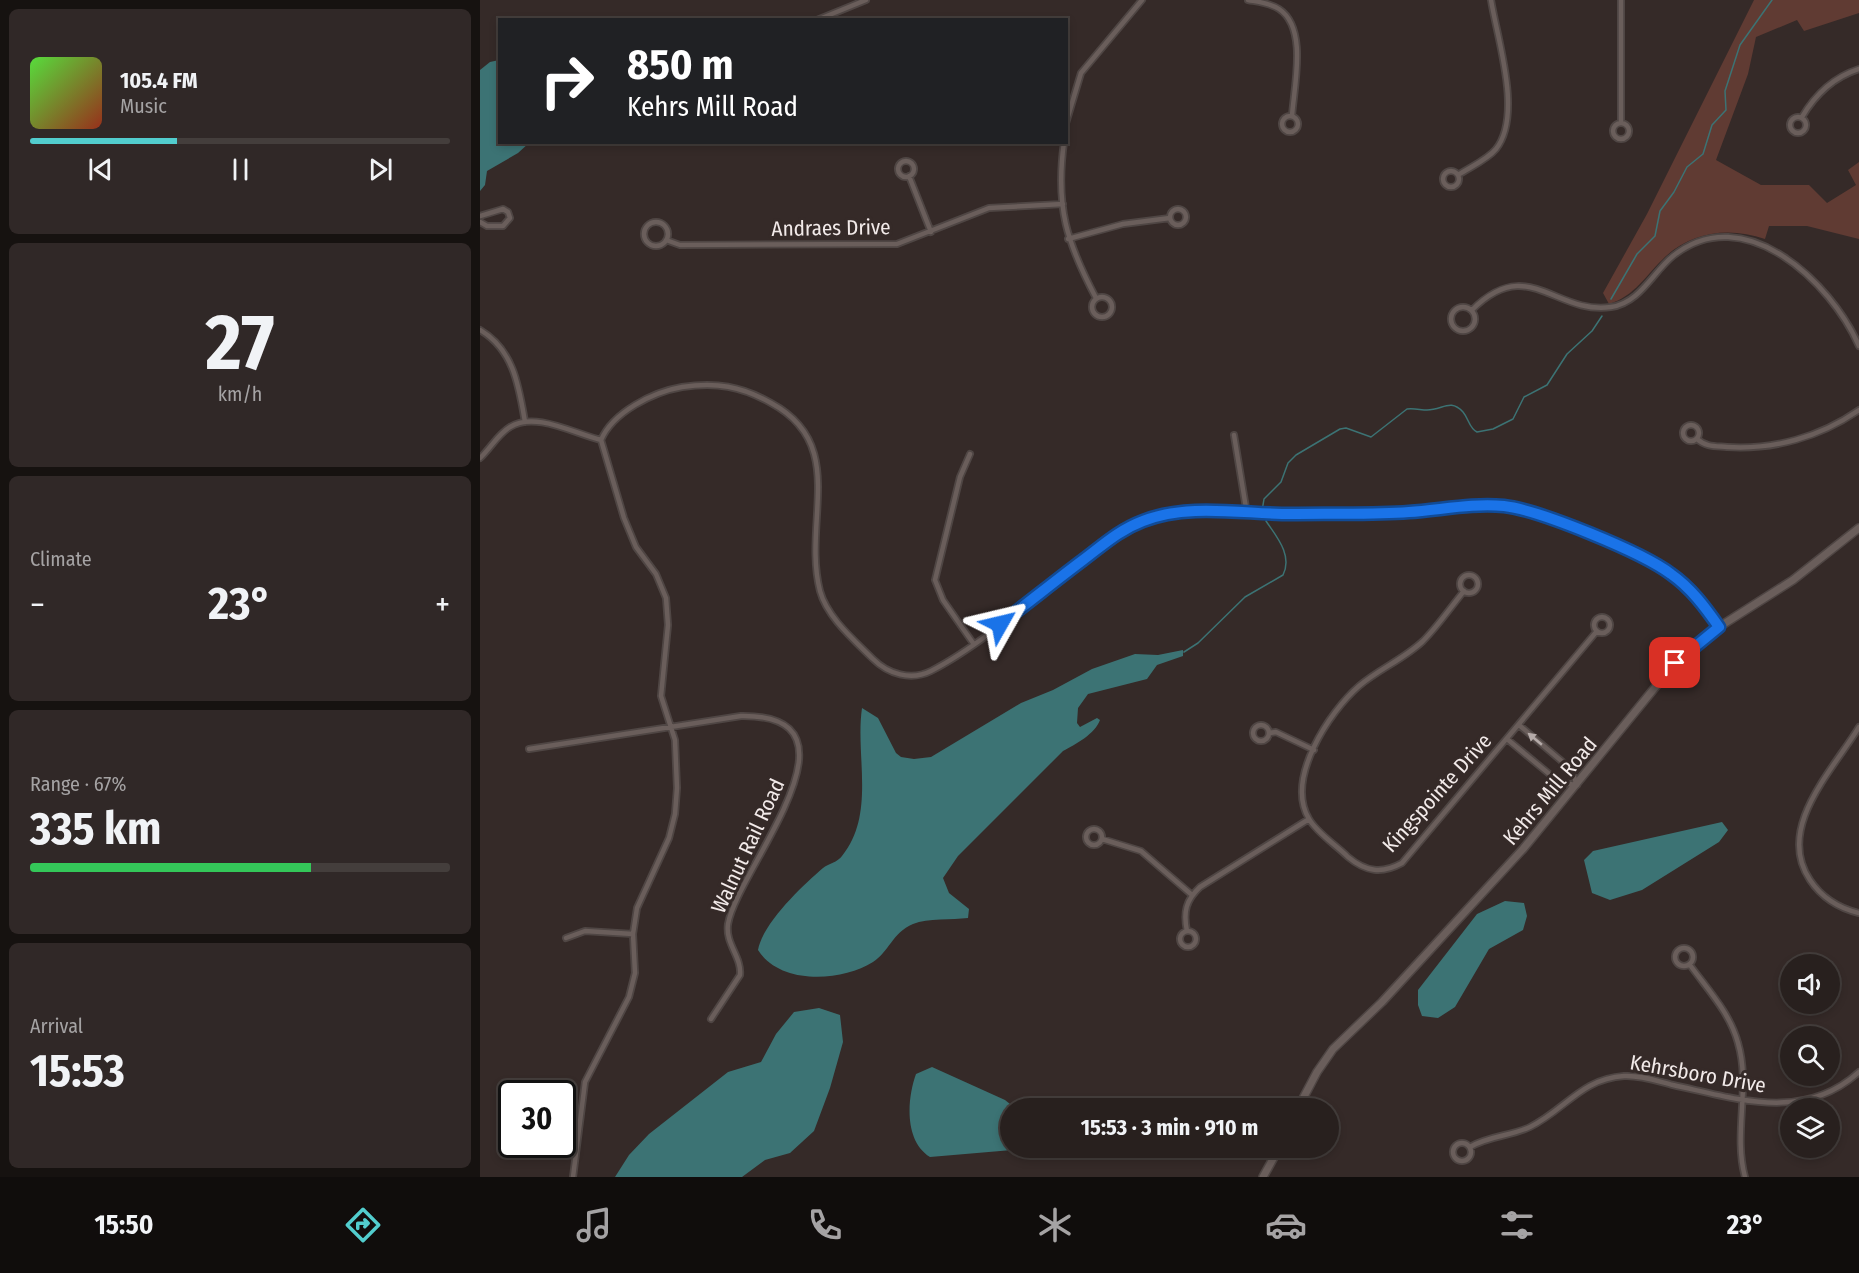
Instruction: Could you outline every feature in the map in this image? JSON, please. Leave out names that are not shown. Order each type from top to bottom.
[{"type":"main road","name":"Kehrs Mill Road","points":[[1303,1098],[1333,1049],[1456,924],[1577,785],[1661,677],[1719,627],[1793,580],[1859,528]]},
{"type":"main road","points":[[1263,1177],[1273,1158]]},
{"type":"street","points":[[822,18],[866,0]]},
{"type":"street","points":[[1068,116],[1081,73],[1142,0]]},
{"type":"street","points":[[1248,0],[1281,10],[1295,31],[1297,48],[1292,116]]},
{"type":"street","points":[[1458,175],[1494,151],[1505,131],[1505,61],[1491,0]]},
{"type":"street","points":[[1621,0],[1621,123]]},
{"type":"street","points":[[1802,117],[1818,95],[1828,86],[1859,69]]},
{"type":"street","points":[[1064,144],[1063,204],[1068,239],[1096,298],[1092,307],[1094,313],[1102,318],[1112,310],[1112,303],[1107,298],[1096,298]]},
{"type":"street","points":[[909,176],[932,232]]},
{"type":"street","name":"Andraes Drive","points":[[666,240],[680,245],[897,244],[989,208],[1063,204]]},
{"type":"street","points":[[480,216],[503,209],[508,212],[510,218],[503,226],[487,226],[480,222]]},
{"type":"street","points":[[1068,239],[1123,224],[1170,218]]},
{"type":"street","name":"Andraes Drive","points":[[652,222],[659,222],[667,229],[666,240],[660,245],[649,244],[644,237],[644,230],[652,222]]},
{"type":"street","points":[[1472,310],[1476,320],[1473,327],[1463,332],[1456,330],[1451,319],[1454,312],[1461,308],[1472,310],[1496,291],[1520,286],[1542,288],[1587,306],[1607,308],[1622,305],[1640,292],[1673,256],[1689,245],[1710,238],[1739,237],[1775,251],[1811,278],[1839,311],[1859,346]]},
{"type":"street","points":[[480,330],[500,347],[509,360],[516,376],[525,423]]},
{"type":"street","points":[[601,440],[619,416],[673,389],[703,384],[729,385],[754,393],[775,404],[801,425],[816,453],[818,468],[814,532],[821,595],[834,617],[875,661],[897,674],[919,675],[930,671],[973,643],[1107,539],[1142,521],[1189,512],[1246,514],[1406,512],[1489,505],[1508,507],[1549,519],[1645,558],[1682,582],[1702,603],[1719,627]]},
{"type":"street","points":[[1697,439],[1712,447],[1739,448],[1790,442],[1828,429],[1859,410]]},
{"type":"street","points":[[480,458],[511,426],[525,423],[542,423],[601,440]]},
{"type":"street","points":[[1234,435],[1246,514]]},
{"type":"street","points":[[573,1177],[585,1082],[629,997],[635,973],[633,934],[637,908],[659,863],[675,814],[677,774],[672,728],[661,696],[668,626],[666,598],[656,574],[636,547],[624,518],[601,440]]},
{"type":"street","points":[[970,454],[960,477],[935,580],[943,600],[973,643]]},
{"type":"street","points":[[1187,931],[1185,910],[1192,895],[1309,819],[1301,795],[1301,783],[1322,733],[1347,698],[1361,684],[1422,641],[1464,591]]},
{"type":"street","name":"Kingspointe Drive","points":[[1309,819],[1358,865],[1369,870],[1390,869],[1410,854],[1597,631]]},
{"type":"street","name":"Walnut Rail Road","points":[[529,749],[741,716],[772,717],[788,730],[796,741],[800,752],[800,766],[795,786],[733,908],[728,923],[728,942],[741,967],[740,975],[711,1018]]},
{"type":"street","name":"Kingspointe Drive","points":[[1519,725],[1571,769],[1577,785]]},
{"type":"street","points":[[1859,727],[1806,810],[1799,839],[1802,864],[1814,886],[1836,905],[1859,913]]},
{"type":"street","points":[[1269,733],[1276,732],[1314,750]]},
{"type":"street","name":"Kingspointe Drive","points":[[1507,739],[1559,782],[1577,785]]},
{"type":"street","points":[[1102,839],[1141,851],[1192,895]]},
{"type":"street","points":[[566,938],[585,932],[633,934]]},
{"type":"street","points":[[1683,948],[1691,951],[1693,957],[1690,965],[1684,967],[1678,964],[1675,956],[1678,950],[1683,948]]},
{"type":"street","points":[[1690,965],[1725,1014],[1734,1031],[1742,1060],[1740,1152],[1745,1177]]},
{"type":"street","name":"Kehrsboro Drive","points":[[1470,1147],[1471,1152],[1467,1160],[1462,1161],[1455,1157],[1453,1149],[1457,1144],[1462,1143],[1470,1147],[1530,1126],[1553,1114],[1584,1087],[1602,1079],[1638,1077],[1741,1100],[1770,1104],[1806,1101],[1840,1086],[1859,1072]]},
{"type":"shaded area","points":[[1754,0],[1859,0],[1859,13],[1804,31],[1797,20],[1756,37],[1748,74],[1716,160],[1761,185],[1809,185],[1827,203],[1856,185],[1848,170],[1859,162],[1859,239],[1807,226],[1769,226],[1765,239],[1739,233],[1700,237],[1676,248],[1626,296],[1609,304],[1603,293],[1647,214]]},
{"type":"water","points":[[498,60],[498,144],[528,144],[518,153],[487,171],[485,185],[480,191],[480,70],[490,62]]},
{"type":"water","points":[[1183,650],[1183,656],[1157,665],[1147,679],[1088,694],[1078,708],[1077,723],[1080,727],[1097,718],[1100,720],[1094,730],[1063,751],[958,856],[943,878],[949,893],[969,909],[968,918],[933,920],[913,924],[900,932],[873,962],[860,969],[828,976],[812,977],[781,969],[768,961],[758,950],[761,939],[775,917],[823,868],[840,858],[852,840],[861,803],[862,708],[878,718],[896,753],[901,757],[914,759],[931,757],[1021,703],[1053,690],[1092,669],[1135,654],[1158,655]]},
{"type":"water","points":[[1722,822],[1728,830],[1719,842],[1642,890],[1610,900],[1592,893],[1584,860],[1593,851]]},
{"type":"water","points":[[1505,901],[1524,903],[1527,916],[1523,930],[1489,949],[1455,1007],[1438,1018],[1422,1016],[1418,1005],[1418,990],[1477,914]]},
{"type":"water","points":[[819,1008],[840,1015],[843,1042],[830,1088],[814,1131],[790,1153],[765,1160],[742,1177],[615,1177],[629,1155],[649,1134],[728,1072],[761,1062],[776,1034],[794,1012]]},
{"type":"water","points":[[932,1067],[1001,1098],[1000,1151],[930,1157],[922,1150],[916,1141],[910,1119],[911,1095],[916,1074]]},
{"type":"waterway","points":[[1611,299],[1637,254],[1655,236],[1660,211],[1674,192],[1687,167],[1703,154],[1712,125],[1726,110],[1725,91],[1740,45],[1772,0]]},
{"type":"waterway","points":[[1262,511],[1264,499],[1281,482],[1288,463],[1296,455],[1340,429],[1346,428],[1371,437],[1407,409],[1433,410],[1450,405],[1463,412],[1472,428],[1477,432],[1493,429],[1513,419],[1524,397],[1547,385],[1567,354],[1592,331],[1602,316]]},
{"type":"waterway","points":[[1184,652],[1198,643],[1245,597],[1283,575],[1286,568],[1285,553],[1266,521]]},
{"type":"route","points":[[1000,624],[1087,558],[1107,539],[1142,521],[1161,515],[1189,512],[1246,514],[1406,512],[1489,505],[1508,507],[1549,519],[1593,536],[1645,558],[1682,582],[1702,603],[1719,627],[1675,663]]}]
